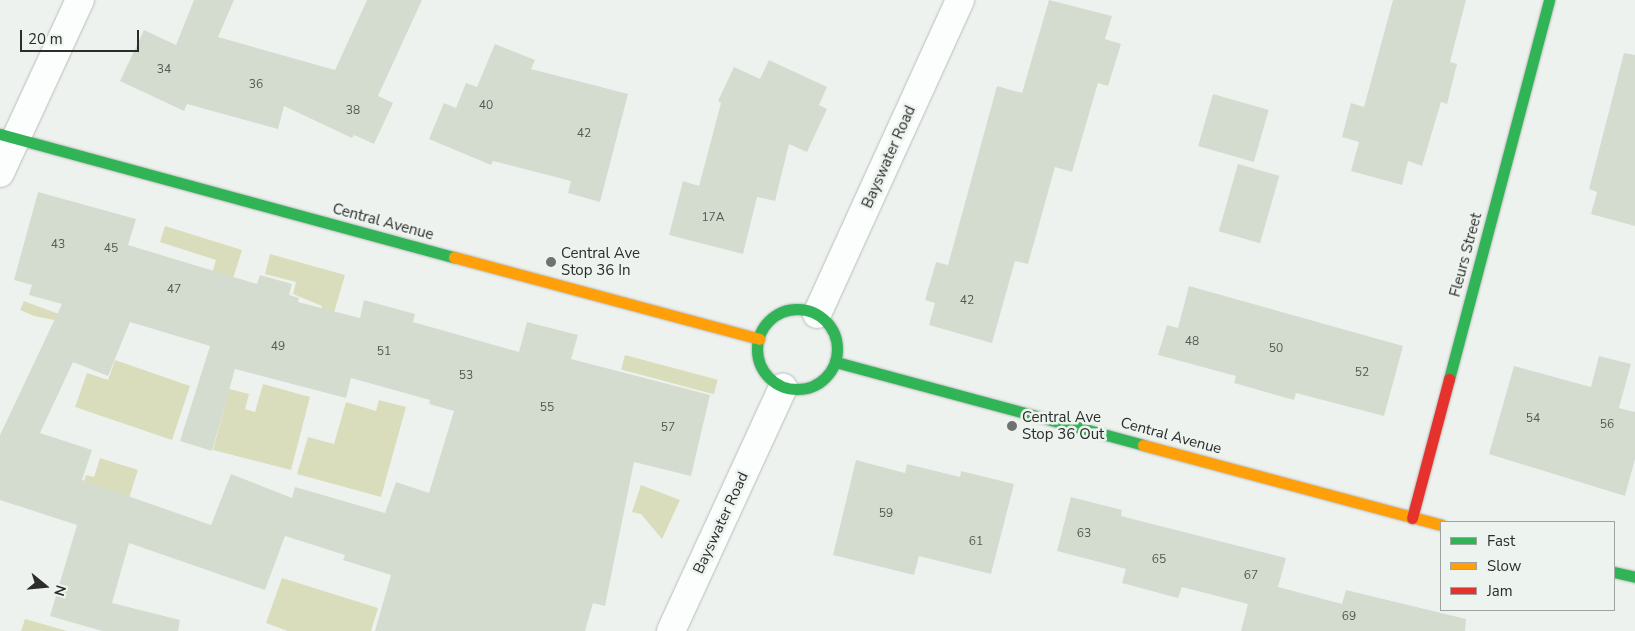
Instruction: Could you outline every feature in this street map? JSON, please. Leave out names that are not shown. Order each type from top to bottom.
[{"type":"street","points":[[0,173],[8,137],[80,0]]},
{"type":"street","name":"Bayswater Road","points":[[817,314],[960,0]]},
{"type":"street","name":"Fleurs Street","points":[[1412,518],[1549,0]]},
{"type":"street","name":"Central Avenue","points":[[8,137],[758,339]]},
{"type":"street","points":[[800,310],[817,314],[835,335],[838,348],[836,362],[820,382],[809,388],[783,387],[773,381],[759,362],[758,339],[763,328],[782,312],[800,310]]},
{"type":"street","name":"Central Avenue","points":[[836,362],[1440,526]]},
{"type":"street","name":"Bayswater Road","points":[[671,631],[783,387]]},
{"type":"street","points":[[1615,572],[1635,577]]},
{"type":"green space","points":[[165,226],[242,250],[220,320],[200,313],[216,260],[160,242]]},
{"type":"green space","points":[[270,254],[345,275],[331,323],[319,320],[322,306],[293,294],[296,282],[265,274]]},
{"type":"green space","points":[[24,301],[72,319],[59,321],[34,316],[20,310]]},
{"type":"green space","points":[[625,355],[718,380],[714,394],[621,369]]},
{"type":"green space","points":[[115,360],[190,386],[172,440],[75,407],[87,373],[108,380]]},
{"type":"green space","points":[[263,384],[310,397],[291,470],[213,450],[229,389],[249,394],[245,409],[255,412]]},
{"type":"green space","points":[[379,400],[406,407],[381,497],[297,474],[308,437],[334,444],[346,402],[376,411]]},
{"type":"green space","points":[[100,458],[138,470],[119,529],[73,514],[86,475],[94,477]]},
{"type":"green space","points":[[641,485],[680,500],[662,539],[641,514],[632,512]]},
{"type":"green space","points":[[282,578],[378,608],[371,631],[288,631],[266,623]]},
{"type":"green space","points":[[25,619],[67,631],[21,631]]},
{"type":"building","points":[[194,0],[234,0],[218,37],[335,70],[367,0],[422,0],[378,96],[393,103],[374,144],[354,135],[352,138],[284,106],[278,129],[187,104],[184,111],[120,81],[144,30],[176,45]]},
{"type":"building","points":[[1049,0],[1112,16],[1105,39],[1121,44],[1108,86],[1098,83],[1072,172],[1055,167],[1028,264],[1015,261],[992,343],[929,325],[935,303],[925,300],[936,262],[948,265],[997,86],[1022,93]]},
{"type":"building","points":[[1393,0],[1466,0],[1450,62],[1457,64],[1447,104],[1441,102],[1422,166],[1408,161],[1402,185],[1351,171],[1359,142],[1342,137],[1351,103],[1364,107]]},
{"type":"building","points":[[495,44],[535,60],[531,69],[628,94],[600,202],[568,193],[571,181],[493,161],[491,165],[429,139],[444,103],[456,108],[466,83],[477,87]]},
{"type":"building","points":[[1624,53],[1635,55],[1635,226],[1591,214],[1597,192],[1589,189]]},
{"type":"building","points":[[769,60],[827,87],[819,105],[827,109],[807,152],[789,144],[775,201],[757,197],[743,254],[669,235],[683,181],[699,186],[721,103],[718,101],[734,67],[760,79]]},
{"type":"building","points":[[1213,94],[1269,110],[1254,162],[1198,146]]},
{"type":"building","points":[[1238,164],[1279,176],[1260,243],[1219,231]]},
{"type":"building","points":[[38,192],[136,219],[128,245],[257,284],[260,275],[292,284],[289,295],[299,298],[298,302],[360,318],[364,300],[415,314],[413,322],[519,352],[527,322],[578,335],[571,359],[710,395],[691,476],[634,462],[605,606],[593,603],[585,631],[375,631],[391,575],[343,560],[345,555],[285,536],[265,590],[129,543],[112,603],[180,620],[178,631],[102,631],[50,616],[77,525],[0,500],[0,435],[62,304],[29,295],[32,285],[14,280]],"holes":[[[130,322],[210,346],[180,441],[212,451],[235,369],[346,398],[351,378],[430,400],[429,404],[454,411],[429,493],[396,482],[385,513],[295,487],[292,498],[231,474],[211,525],[82,480],[92,450],[40,433],[73,362],[108,376]]]},
{"type":"building","points":[[1189,286],[1403,346],[1384,416],[1296,393],[1294,400],[1234,383],[1236,376],[1158,355],[1167,325],[1178,328]]},
{"type":"building","points":[[1599,356],[1631,364],[1619,408],[1635,412],[1635,459],[1625,496],[1489,454],[1514,366],[1591,387]]},
{"type":"building","points":[[856,460],[905,473],[907,464],[960,477],[961,471],[1014,484],[991,574],[919,556],[914,575],[833,555]]},
{"type":"building","points":[[1071,497],[1122,510],[1121,516],[1286,558],[1278,587],[1342,604],[1346,590],[1466,619],[1465,631],[1241,631],[1248,604],[1182,587],[1178,598],[1122,583],[1126,569],[1057,551]]},
{"type":"traffic: fast","points":[[1449,379],[1549,0]]},
{"type":"traffic: fast","points":[[0,134],[454,257]]},
{"type":"traffic: fast","points":[[797,309],[812,312],[825,321],[834,334],[837,349],[834,364],[825,377],[812,386],[797,389],[782,386],[769,377],[760,364],[757,349],[760,334],[769,321],[782,312],[797,309]]},
{"type":"traffic: fast","points":[[836,362],[1143,445]]},
{"type":"traffic: fast","points":[[1615,572],[1635,577]]},
{"type":"traffic: slow","points":[[454,257],[759,339]]},
{"type":"traffic: slow","points":[[1143,445],[1440,525]]},
{"type":"traffic: jam","points":[[1412,518],[1449,379]]},
{"type":"place","name":"Central Ave Stop 36 In","points":[[551,262]]},
{"type":"place","name":"Central Ave Stop 36 Out","points":[[1012,426]]}]
